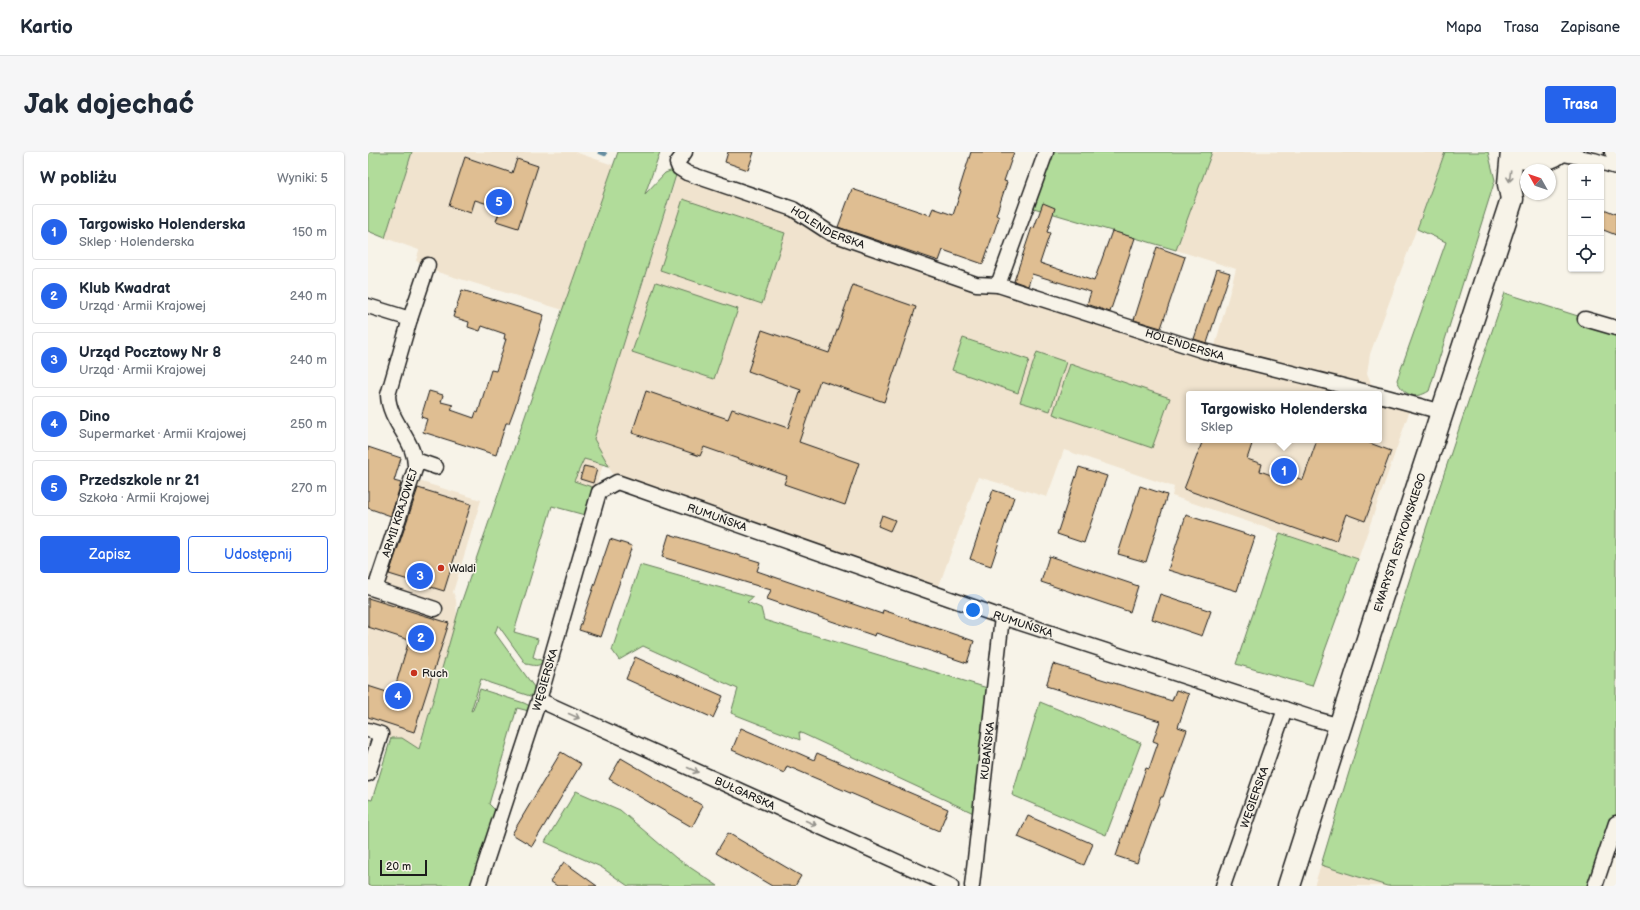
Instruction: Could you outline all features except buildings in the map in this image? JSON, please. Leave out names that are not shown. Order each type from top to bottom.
[{"type":"main road","name":"EWARYSTA ESTKOWSKIEGO","points":[[1289,886],[1442,412],[1519,194],[1509,184],[1512,152]]},
{"type":"main road","points":[[1516,152],[1521,156],[1531,159],[1548,159]]},
{"type":"street","name":"HOLENDERSKA","points":[[685,152],[677,163],[679,168],[687,173],[793,209],[830,233],[976,284],[998,285],[1204,352],[1363,391]]},
{"type":"street","points":[[998,285],[1046,152]]},
{"type":"street","points":[[1612,152],[1616,154]]},
{"type":"street","points":[[1548,159],[1594,160],[1616,167]]},
{"type":"street","name":"ARMII KRAJOWEJ","points":[[428,265],[410,319],[388,395],[388,404],[392,413],[414,451],[416,460],[415,469],[371,588],[435,609]]},
{"type":"street","points":[[368,306],[410,319]]},
{"type":"street","points":[[1585,318],[1616,328]]},
{"type":"street","points":[[1382,396],[1442,412]]},
{"type":"street","name":"ARMII KRAJOWEJ","points":[[416,460],[436,467]]},
{"type":"street","name":"RUMUŃSKA","points":[[617,482],[1002,617],[1341,726]]},
{"type":"street","name":"WĘGIERSKA","points":[[478,886],[539,700],[599,492],[617,482]]},
{"type":"street","name":"KUBAŃSKA","points":[[972,886],[1002,617]]},
{"type":"street","name":"BUŁGARSKA","points":[[539,700],[951,886]]},
{"type":"street","name":"WĘGIERSKA","points":[[1223,886],[1285,709]]},
{"type":"street","points":[[368,730],[381,734],[368,774]]},
{"type":"street","points":[[1596,886],[1612,848],[1616,823]]},
{"type":"shaded area","points":[[412,152],[575,152],[613,165],[570,312],[434,271],[435,267],[416,261],[419,250],[385,238]]},
{"type":"shaded area","points":[[1212,152],[1445,152],[1370,354],[1367,373],[1374,391],[1186,391],[1186,443],[1382,443],[1382,396],[1412,404],[1358,559],[1172,496],[1174,487],[1064,450],[1047,497],[978,477],[936,594],[617,482],[594,439],[679,168],[793,209],[830,233],[1213,353],[1236,269],[1176,250]]},
{"type":"shaded area","points":[[584,459],[603,465],[595,488],[574,481]]},
{"type":"shaded area","points":[[412,479],[481,500],[453,592],[456,600],[457,617],[418,749],[368,730],[368,587]]},
{"type":"shaded area","points":[[1321,865],[1387,886],[1314,886]]},
{"type":"green space","points":[[368,152],[412,152],[385,238],[368,231]]},
{"type":"green space","points":[[618,152],[660,152],[645,194],[665,173],[673,170],[676,175],[594,439],[609,466],[584,459],[574,481],[595,488],[592,517],[552,506],[514,632],[538,639],[533,657],[543,661],[540,665],[526,664],[498,625],[495,633],[534,687],[533,697],[481,679],[471,711],[473,710],[480,689],[530,706],[529,711],[517,708],[489,804],[497,812],[478,886],[368,886],[368,799],[372,800],[391,738],[402,738],[419,749],[459,609]]},
{"type":"green space","points":[[1046,152],[1212,152],[1176,250],[1027,206]]},
{"type":"green space","points":[[1445,152],[1488,152],[1495,180],[1429,391],[1424,394],[1414,395],[1406,392],[1397,380],[1446,242],[1417,229]]},
{"type":"green space","points":[[683,199],[785,233],[762,304],[660,270]]},
{"type":"green space","points":[[656,282],[738,309],[714,379],[632,352]]},
{"type":"green space","points":[[1505,293],[1616,328],[1616,823],[1595,886],[1387,886],[1321,865],[1410,578]]},
{"type":"green space","points":[[963,338],[1029,360],[1018,393],[952,370]]},
{"type":"green space","points":[[1037,352],[1066,362],[1050,411],[1020,402]]},
{"type":"green space","points":[[1070,364],[1170,398],[1152,448],[1053,414]]},
{"type":"green space","points":[[1280,533],[1358,559],[1312,686],[1236,664]]},
{"type":"green space","points":[[640,565],[753,597],[747,602],[761,608],[764,620],[994,690],[980,816],[799,732],[800,740],[731,713],[738,689],[643,646],[619,660],[612,650]]},
{"type":"green space","points":[[1040,702],[1141,743],[1106,835],[1012,795]]},
{"type":"green space","points":[[576,791],[620,810],[676,858],[718,886],[628,886],[601,867],[545,842]]},
{"type":"waterway","points":[[600,152],[605,154]]},
{"type":"place","name":"Przedszkole nr 21","points":[[499,202]]},
{"type":"place","name":"Targowisko Holenderska","points":[[1284,471]]},
{"type":"place","name":"Waldi","points":[[441,568]]},
{"type":"place","name":"Urząd Pocztowy Nr 8","points":[[420,576]]},
{"type":"place","name":"Klub Kwadrat","points":[[421,638]]},
{"type":"place","name":"Ruch","points":[[414,673]]},
{"type":"place","name":"Dino","points":[[398,696]]}]
